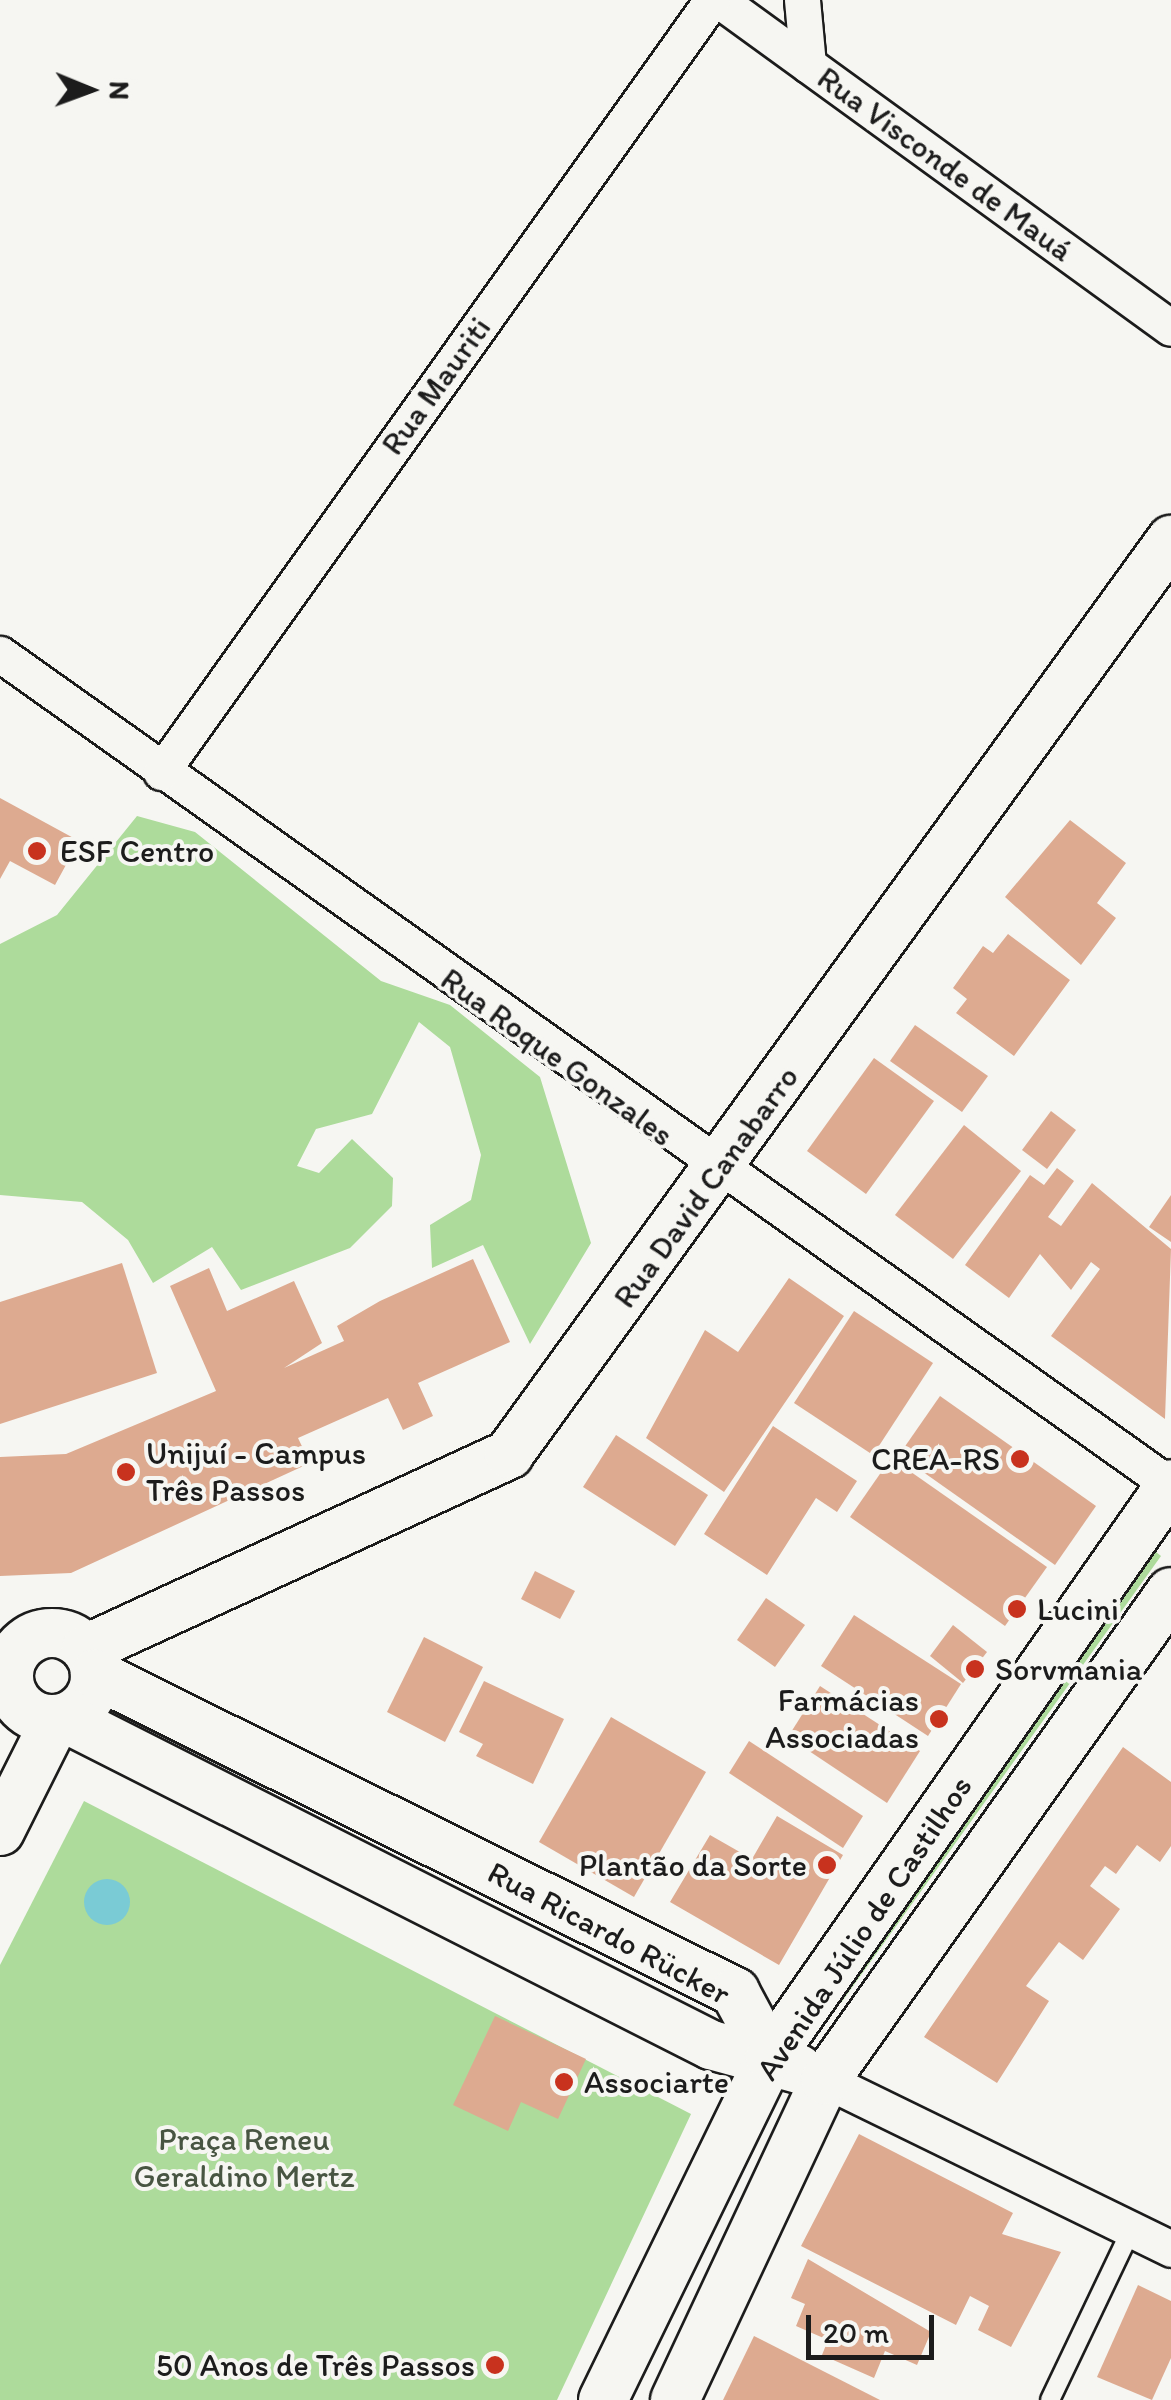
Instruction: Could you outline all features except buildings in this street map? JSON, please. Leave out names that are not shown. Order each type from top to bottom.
[{"type":"street","name":"Rua Visconde de Mauá","points":[[716,0],[1171,328]]},
{"type":"street","name":"Rua Mauriti","points":[[160,772],[716,0]]},
{"type":"street","points":[[802,0],[808,65]]},
{"type":"street","name":"Rua David Canabarro","points":[[91,1662],[508,1454],[718,1173],[1171,540]]},
{"type":"street","name":"Rua Roque Gonzales","points":[[0,654],[718,1173],[1171,1485]]},
{"type":"street","name":"Avenida Júlio de Castilhos","points":[[603,2400],[770,2057],[1171,1485]]},
{"type":"street","name":"Avenida Júlio de Castilhos","points":[[674,2400],[825,2080],[1171,1592]]},
{"type":"street","name":"Rua Ricardo Rücker","points":[[52,1632],[91,1662],[735,1992],[770,2057],[710,2046],[25,1697],[52,1632]]},
{"type":"street","points":[[0,1831],[25,1697],[88,1701],[91,1662]]},
{"type":"street","points":[[770,2057],[825,2080],[1171,2249]]},
{"type":"lane","points":[[1050,2400],[1131,2230]]},
{"type":"green space","points":[[137,816],[195,832],[381,981],[450,1005],[540,1077],[591,1243],[530,1344],[483,1245],[432,1268],[430,1225],[471,1200],[481,1155],[450,1047],[419,1022],[372,1114],[316,1129],[297,1166],[319,1173],[352,1139],[393,1178],[392,1206],[350,1248],[241,1290],[212,1247],[153,1283],[128,1240],[82,1202],[0,1195],[0,944],[57,915]]},
{"type":"green space","points":[[1150,1547],[1161,1556],[841,2003],[830,1994]]},
{"type":"green space","name":"Praça Reneu Geraldino Mertz","points":[[84,1801],[691,2114],[557,2400],[0,2400],[0,1965]]},
{"type":"water","points":[[107,1879],[123,1886],[130,1902],[123,1918],[107,1925],[91,1918],[84,1902],[91,1886]]},
{"type":"place","name":"ESF Centro","points":[[37,851]]},
{"type":"place","name":"CREA-RS","points":[[1020,1459]]},
{"type":"place","name":"Unijuí - Campus Três Passos","points":[[126,1472]]},
{"type":"place","name":"Lucini","points":[[1017,1609]]},
{"type":"place","name":"Sorvmania","points":[[975,1669]]},
{"type":"place","name":"Farmácias Associadas","points":[[939,1719]]},
{"type":"place","name":"Plantão da Sorte","points":[[827,1865]]},
{"type":"place","name":"Associarte","points":[[564,2082]]},
{"type":"place","name":"50 Anos de Três Passos","points":[[495,2365]]}]
